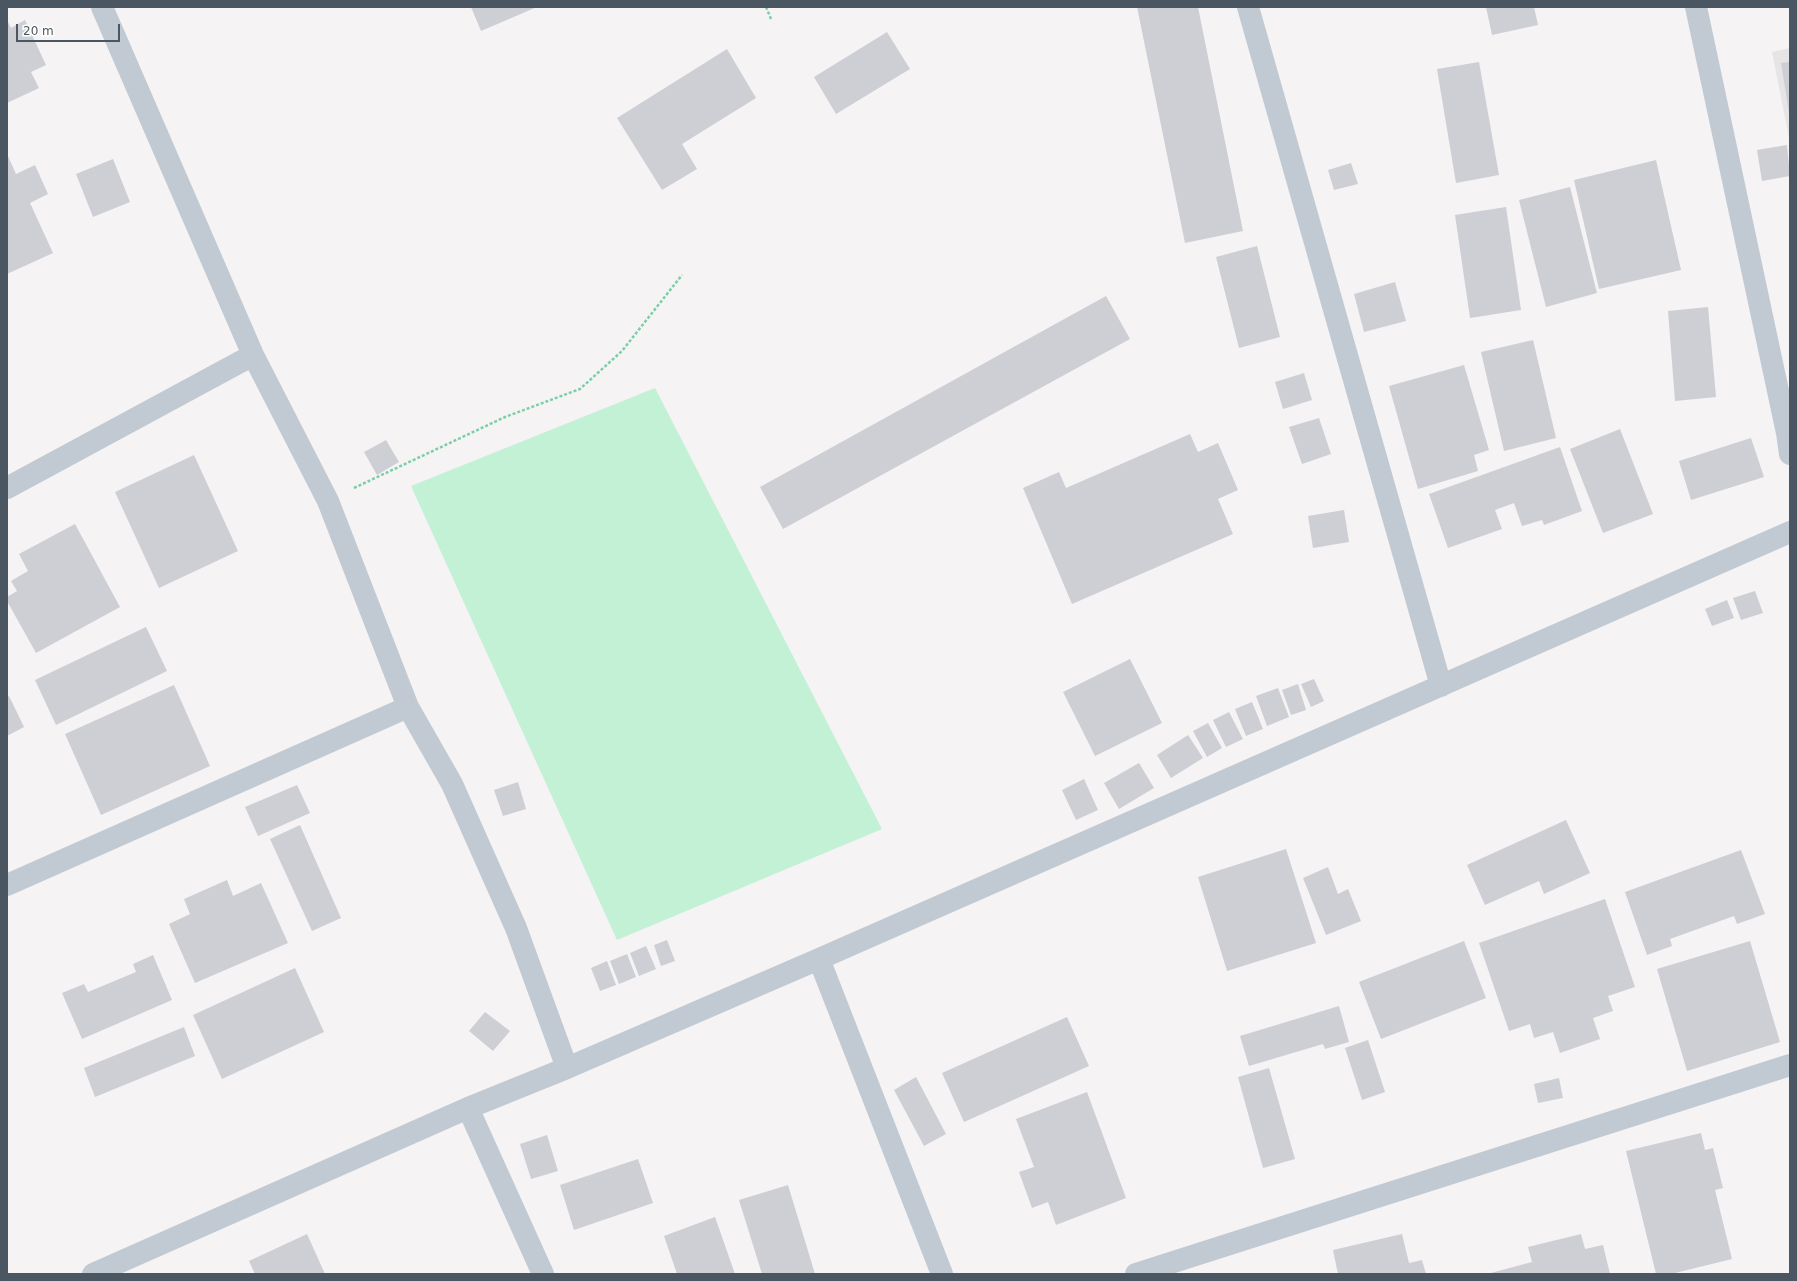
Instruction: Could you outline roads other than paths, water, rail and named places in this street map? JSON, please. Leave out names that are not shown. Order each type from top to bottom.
[{"type":"street","points":[[102,7],[253,355],[328,501],[408,707],[452,784],[516,928],[567,1068]]},
{"type":"street","points":[[1248,7],[1441,686]]},
{"type":"street","points":[[1696,7],[1786,425],[1790,454]]},
{"type":"street","points":[[7,488],[253,355]]},
{"type":"street","points":[[102,1272],[468,1108],[567,1068],[819,959],[1790,532]]},
{"type":"street","points":[[7,885],[408,707]]},
{"type":"street","points":[[819,959],[942,1274]]},
{"type":"street","points":[[1136,1274],[1790,1065]]},
{"type":"street","points":[[468,1108],[543,1274]]}]
